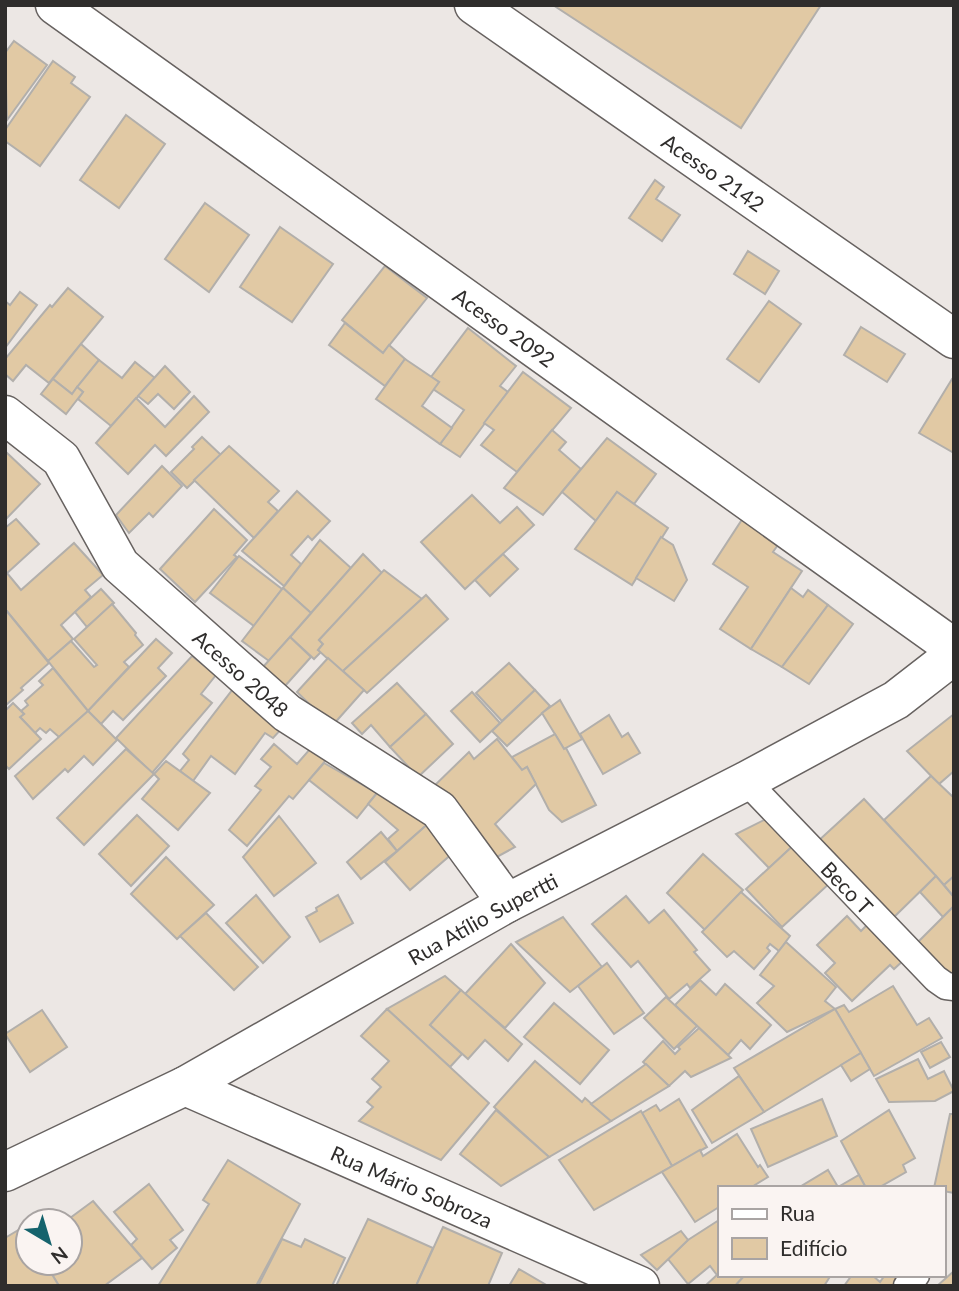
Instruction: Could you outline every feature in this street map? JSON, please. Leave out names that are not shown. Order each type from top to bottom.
[{"type":"street","name":"Acesso 2092","points":[[55,5],[954,648]]},
{"type":"street","name":"Acesso 2142","points":[[474,5],[954,339]]},
{"type":"street","name":"Acesso 2048","points":[[5,415],[61,459],[120,565],[287,713],[439,810],[506,903]]},
{"type":"street","name":"Rua Atílio Supertti","points":[[5,1172],[186,1086],[506,903],[746,781],[897,700],[954,655]]},
{"type":"street","name":"Rua Mário Sobroza","points":[[186,1086],[640,1286]]},
{"type":"lane","name":"Beco T","points":[[746,781],[936,979],[946,986],[954,987]]},
{"type":"building","points":[[553,5],[821,5],[741,128]]},
{"type":"building","points":[[14,41],[47,65],[7,120],[5,53]]},
{"type":"building","points":[[53,61],[75,77],[71,83],[90,97],[40,166],[5,141],[5,130]]},
{"type":"building","points":[[126,115],[165,144],[119,208],[80,180]]},
{"type":"building","points":[[655,180],[664,187],[656,199],[680,215],[662,241],[629,218]]},
{"type":"building","points":[[205,203],[249,235],[209,292],[165,259]]},
{"type":"building","points":[[280,227],[333,264],[292,322],[240,287]]},
{"type":"building","points":[[748,251],[779,271],[765,294],[734,274]]},
{"type":"building","points":[[385,266],[427,298],[383,353],[342,320]]},
{"type":"building","points":[[68,288],[103,317],[49,383],[26,365],[13,381],[5,374],[5,359],[50,305],[52,307]]},
{"type":"building","points":[[20,292],[37,305],[5,348],[5,301],[10,305]]},
{"type":"building","points":[[769,301],[801,324],[759,382],[727,359]]},
{"type":"building","points":[[345,323],[383,353],[389,345],[405,359],[385,386],[329,345]]},
{"type":"building","points":[[861,327],[905,354],[887,382],[844,355]]},
{"type":"building","points":[[468,328],[516,366],[500,386],[508,392],[460,457],[440,444],[464,410],[433,389],[439,382],[431,377]]},
{"type":"building","points":[[81,344],[99,360],[72,394],[53,379]]},
{"type":"building","points":[[405,359],[439,382],[422,406],[452,428],[440,444],[376,399]]},
{"type":"building","points":[[99,360],[122,378],[135,362],[155,378],[111,426],[78,399],[83,392],[77,387]]},
{"type":"building","points":[[165,366],[190,392],[174,409],[158,394],[148,404],[138,396]]},
{"type":"building","points":[[523,372],[571,408],[517,472],[481,445],[494,430],[484,423]]},
{"type":"building","points":[[53,379],[72,394],[77,387],[83,392],[66,414],[41,394]]},
{"type":"building","points":[[952,379],[954,380],[954,453],[919,433]]},
{"type":"building","points":[[194,396],[209,412],[166,456],[155,445],[128,474],[96,443],[136,398],[165,427]]},
{"type":"building","points":[[552,430],[566,442],[559,450],[581,469],[543,515],[504,488]]},
{"type":"building","points":[[202,437],[221,455],[187,488],[171,472]]},
{"type":"building","points":[[607,438],[656,474],[634,504],[617,492],[596,521],[562,492]]},
{"type":"building","points":[[229,446],[279,491],[268,502],[278,511],[254,538],[194,480]]},
{"type":"building","points":[[5,453],[40,484],[5,520]]},
{"type":"building","points":[[162,466],[182,486],[153,517],[149,513],[129,533],[116,515]]},
{"type":"building","points":[[297,491],[330,521],[312,540],[308,536],[291,555],[301,564],[284,586],[242,551]]},
{"type":"building","points":[[617,492],[668,528],[632,585],[575,549]]},
{"type":"building","points":[[472,495],[500,523],[517,507],[534,525],[465,589],[421,542]]},
{"type":"building","points":[[214,509],[247,540],[234,555],[237,557],[195,602],[160,569]]},
{"type":"building","points":[[745,515],[782,539],[773,552],[802,571],[751,649],[720,629],[748,587],[713,564]]},
{"type":"building","points":[[16,519],[39,544],[5,575],[5,528]]},
{"type":"building","points":[[661,537],[673,545],[687,580],[674,601],[636,578]]},
{"type":"building","points":[[320,540],[351,568],[311,613],[283,588]]},
{"type":"building","points":[[74,543],[103,575],[85,590],[91,597],[61,625],[73,639],[48,661],[5,609],[5,575],[7,573],[21,590]]},
{"type":"building","points":[[363,554],[382,573],[319,640],[323,644],[318,650],[321,652],[314,659],[290,637]]},
{"type":"building","points":[[503,554],[518,569],[490,596],[475,580]]},
{"type":"building","points":[[239,556],[282,589],[254,626],[210,593]]},
{"type":"building","points":[[384,570],[422,599],[342,672],[318,650],[323,644],[319,640]]},
{"type":"building","points":[[283,588],[311,613],[269,661],[242,641]]},
{"type":"building","points":[[791,588],[803,597],[808,590],[828,605],[782,667],[751,649]]},
{"type":"building","points":[[101,589],[114,603],[87,627],[75,612]]},
{"type":"building","points":[[426,595],[448,619],[367,693],[343,671]]},
{"type":"building","points":[[112,604],[143,645],[124,662],[129,667],[88,711],[48,661],[71,641],[94,667],[97,665],[74,639]]},
{"type":"building","points":[[828,605],[853,624],[809,684],[782,667]]},
{"type":"building","points":[[5,609],[49,663],[6,705]]},
{"type":"building","points":[[290,637],[311,657],[285,686],[263,667]]},
{"type":"building","points":[[156,639],[172,653],[158,668],[166,676],[123,720],[113,711],[101,724],[88,711]]},
{"type":"building","points":[[192,656],[216,675],[201,694],[212,703],[152,773],[116,738]]},
{"type":"building","points":[[328,658],[364,690],[332,726],[297,692]]},
{"type":"building","points":[[509,663],[535,690],[502,721],[476,693]]},
{"type":"building","points":[[53,668],[88,711],[59,737],[50,729],[46,733],[40,728],[35,733],[20,717],[24,714],[21,711],[28,705],[25,701],[43,685],[39,681]]},
{"type":"building","points":[[397,683],[426,714],[390,747],[371,725],[362,734],[352,723]]},
{"type":"building","points":[[233,689],[284,726],[273,738],[265,733],[235,774],[211,756],[193,781],[180,771],[189,760],[183,754]]},
{"type":"building","points":[[535,690],[550,706],[507,746],[492,731]]},
{"type":"building","points":[[472,692],[500,723],[480,742],[451,711]]},
{"type":"building","points":[[560,700],[582,739],[564,749],[542,713]]},
{"type":"building","points":[[13,703],[24,714],[20,717],[41,739],[9,769],[5,765],[5,711]]},
{"type":"building","points":[[88,711],[117,740],[93,765],[84,756],[68,772],[65,769],[33,799],[15,776]]},
{"type":"building","points":[[426,714],[453,744],[418,777],[390,747]]},
{"type":"building","points":[[954,714],[954,771],[939,784],[907,751]]},
{"type":"building","points":[[609,715],[622,737],[628,733],[640,753],[603,774],[580,734]]},
{"type":"building","points":[[555,734],[564,749],[566,748],[596,805],[562,822],[549,810],[527,767],[522,770],[512,757]]},
{"type":"building","points":[[497,739],[522,770],[527,767],[536,784],[495,824],[515,847],[495,858],[430,790],[469,752],[474,759]]},
{"type":"building","points":[[274,744],[297,764],[310,749],[326,760],[293,799],[289,796],[247,846],[229,830],[261,790],[255,786],[271,767],[261,759]]},
{"type":"building","points":[[126,749],[154,774],[84,845],[57,818]]},
{"type":"building","points":[[166,761],[210,793],[178,830],[142,799],[159,779],[154,774]]},
{"type":"building","points":[[324,763],[377,793],[357,818],[309,780]]},
{"type":"building","points":[[931,776],[954,798],[954,876],[944,885],[884,820]]},
{"type":"building","points":[[386,782],[430,822],[397,851],[388,839],[398,830],[368,804]]},
{"type":"building","points":[[864,799],[936,876],[891,920],[816,843]]},
{"type":"building","points":[[137,815],[169,846],[131,886],[99,854]]},
{"type":"building","points":[[279,816],[316,863],[274,896],[243,857]]},
{"type":"building","points":[[770,817],[796,843],[769,868],[736,834]]},
{"type":"building","points":[[430,822],[454,852],[410,890],[385,862]]},
{"type":"building","points":[[381,832],[397,851],[361,879],[347,862]]},
{"type":"building","points":[[796,843],[831,882],[782,927],[746,889]]},
{"type":"building","points":[[703,854],[743,890],[705,930],[667,893]]},
{"type":"building","points":[[166,857],[214,905],[177,939],[131,894]]},
{"type":"building","points":[[936,876],[954,897],[954,906],[943,917],[920,892]]},
{"type":"building","points":[[954,876],[954,897],[944,885]]},
{"type":"building","points":[[741,892],[790,936],[779,951],[770,944],[767,948],[770,951],[754,969],[734,951],[727,957],[702,932]]},
{"type":"building","points":[[256,895],[290,937],[263,963],[226,923]]},
{"type":"building","points":[[338,895],[353,923],[320,942],[306,917]]},
{"type":"building","points":[[626,896],[649,923],[664,910],[697,950],[694,952],[710,970],[690,988],[687,984],[669,999],[638,961],[631,967],[592,924]]},
{"type":"building","points":[[954,906],[954,980],[915,945]]},
{"type":"building","points":[[206,913],[258,967],[234,990],[180,936]]},
{"type":"building","points":[[847,916],[861,931],[870,922],[905,959],[894,969],[890,965],[852,1001],[825,973],[835,963],[817,945]]},
{"type":"building","points":[[563,917],[602,967],[570,992],[516,942]]},
{"type":"building","points":[[786,942],[836,987],[825,1001],[835,1009],[787,1032],[757,1003],[774,986],[760,975]]},
{"type":"building","points":[[511,944],[545,983],[505,1028],[465,994]]},
{"type":"building","points":[[607,963],[644,1013],[614,1034],[578,986]]},
{"type":"building","points":[[445,976],[461,990],[430,1025],[462,1054],[450,1067],[387,1009]]},
{"type":"building","points":[[700,980],[716,995],[725,984],[771,1025],[750,1049],[741,1040],[728,1055],[675,1005]]},
{"type":"building","points":[[893,986],[917,1025],[929,1018],[942,1038],[874,1076],[835,1009],[844,1005],[849,1012]]},
{"type":"building","points":[[461,990],[522,1044],[508,1061],[485,1040],[468,1059],[430,1025]]},
{"type":"building","points":[[666,997],[697,1026],[674,1049],[644,1018]]},
{"type":"building","points":[[554,1003],[609,1050],[580,1084],[524,1037]]},
{"type":"building","points":[[387,1009],[489,1103],[441,1160],[359,1121],[373,1107],[367,1102],[381,1087],[372,1079],[389,1061],[361,1036]]},
{"type":"building","points":[[835,1009],[861,1053],[764,1112],[734,1068]]},
{"type":"building","points":[[42,1010],[67,1047],[30,1072],[5,1034]]},
{"type":"building","points":[[699,1028],[731,1058],[691,1077],[685,1071],[669,1086],[643,1062],[663,1041],[675,1054],[680,1049],[678,1047]]},
{"type":"building","points":[[941,1042],[950,1057],[930,1068],[921,1052]]},
{"type":"building","points":[[861,1053],[870,1069],[851,1081],[841,1065]]},
{"type":"building","points":[[918,1059],[928,1079],[944,1071],[954,1091],[935,1101],[889,1102],[876,1079]]},
{"type":"building","points":[[535,1061],[582,1102],[585,1098],[611,1121],[549,1157],[494,1107]]},
{"type":"building","points":[[646,1064],[669,1086],[611,1121],[591,1104]]},
{"type":"building","points":[[739,1076],[764,1112],[712,1143],[692,1110]]},
{"type":"building","points":[[679,1099],[707,1147],[672,1166],[642,1113],[656,1105],[660,1111]]},
{"type":"building","points":[[822,1099],[837,1136],[768,1167],[751,1129]]},
{"type":"building","points":[[496,1110],[549,1157],[501,1186],[460,1154]]},
{"type":"building","points":[[889,1110],[915,1158],[903,1165],[906,1172],[882,1186],[865,1186],[841,1141]]},
{"type":"building","points":[[641,1111],[672,1166],[594,1210],[559,1160]]},
{"type":"building","points":[[950,1114],[954,1114],[954,1193],[945,1191],[945,1186],[934,1186]]},
{"type":"building","points":[[737,1134],[758,1167],[760,1165],[768,1177],[753,1186],[718,1186],[718,1208],[695,1222],[662,1172],[700,1150],[703,1156]]},
{"type":"building","points":[[228,1160],[300,1204],[256,1286],[158,1286],[209,1204],[203,1200]]},
{"type":"building","points":[[828,1170],[837,1186],[801,1186]]},
{"type":"building","points":[[859,1175],[865,1186],[840,1186]]},
{"type":"building","points":[[149,1184],[183,1230],[170,1240],[177,1248],[152,1269],[131,1245],[137,1239],[114,1212]]},
{"type":"building","points":[[93,1201],[142,1258],[104,1286],[59,1286],[54,1277],[84,1277],[84,1208]]},
{"type":"building","points":[[368,1219],[433,1248],[416,1286],[336,1286]]},
{"type":"building","points":[[718,1221],[717,1275],[710,1266],[688,1284],[668,1259],[688,1240]]},
{"type":"building","points":[[443,1227],[502,1253],[488,1286],[416,1286]]},
{"type":"building","points":[[681,1231],[688,1240],[657,1270],[641,1255]]},
{"type":"building","points":[[14,1233],[14,1277],[54,1277],[59,1286],[5,1286],[5,1238]]},
{"type":"building","points":[[282,1239],[301,1247],[305,1239],[345,1258],[332,1286],[258,1286]]},
{"type":"building","points":[[519,1269],[548,1286],[509,1286]]},
{"type":"building","points":[[954,1271],[954,1286],[937,1286]]},
{"type":"building","points":[[718,1274],[718,1277],[743,1277],[735,1286],[705,1286]]},
{"type":"building","points":[[743,1277],[830,1277],[824,1286],[735,1286]]},
{"type":"building","points":[[851,1277],[874,1277],[880,1282],[884,1277],[900,1277],[905,1281],[900,1286],[844,1286]]}]
